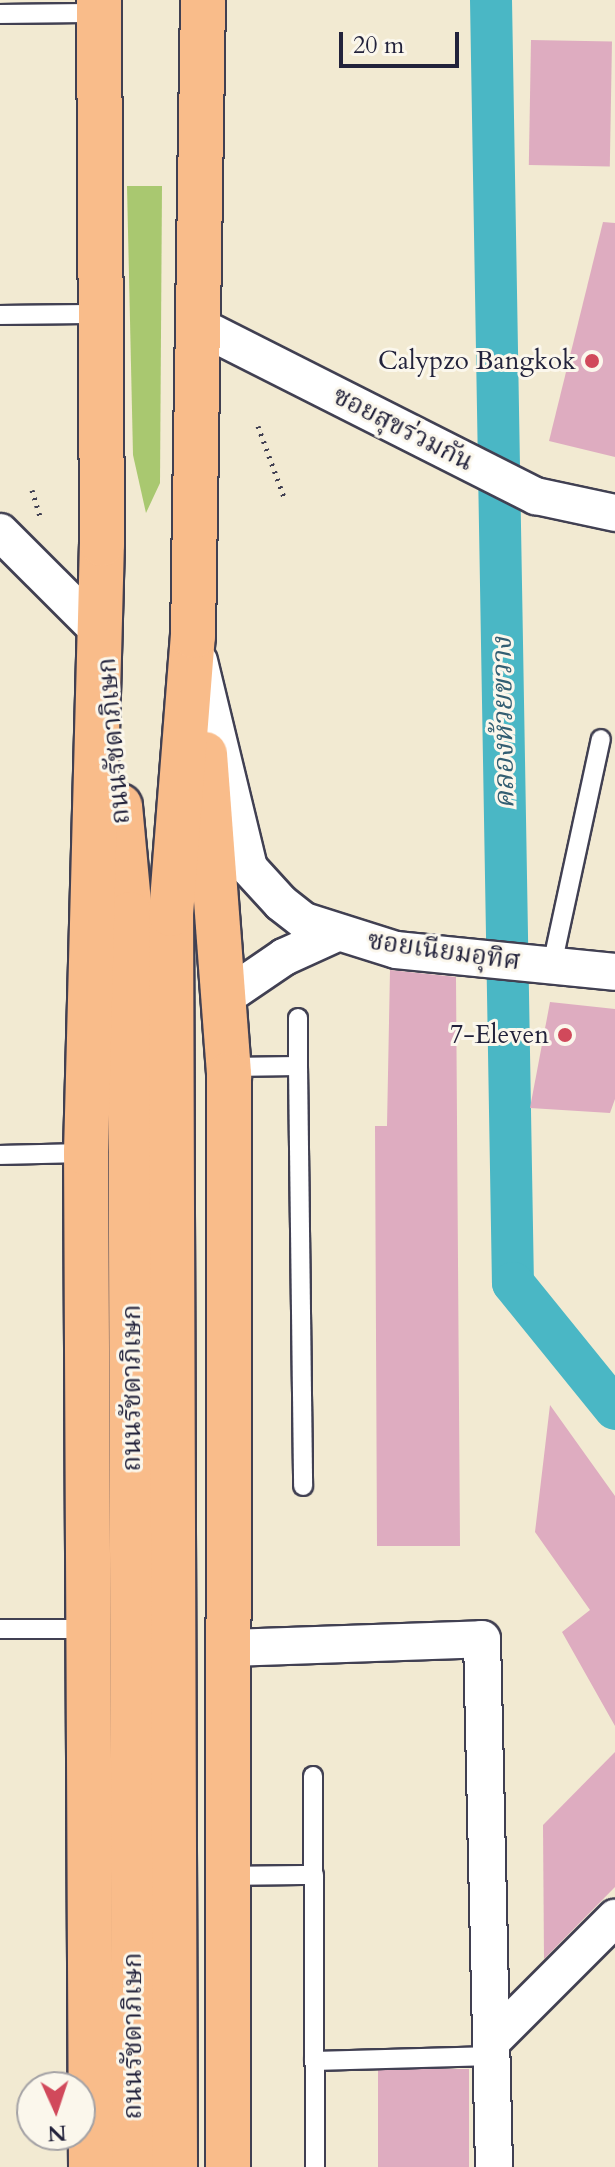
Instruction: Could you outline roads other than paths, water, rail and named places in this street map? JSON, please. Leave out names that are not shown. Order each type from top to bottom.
[{"type":"main road","name":"ถนนรัชดาภิเษก","points":[[175,2167],[171,914],[193,636],[203,4]]},
{"type":"main road","name":"ถนนรัชดาภิเษก","points":[[91,2167],[86,1153],[101,622],[99,7]]},
{"type":"main road","name":"ถนนรัชดาภิเษก","points":[[101,622],[130,914],[134,2167]]},
{"type":"main road","name":"ถนนรัชดาภิเษก","points":[[193,636],[229,1067],[228,2167]]},
{"type":"street","name":"ซอยสุขร่วมกัน","points":[[197,325],[536,496],[615,513]]},
{"type":"street","points":[[0,532],[101,622]]},
{"type":"street","name":"ซอยเนียมอุทิศ","points":[[193,636],[231,805],[249,868],[281,903],[304,921],[335,934],[396,950],[615,972]]},
{"type":"street","points":[[224,998],[284,957],[335,934]]},
{"type":"street","points":[[230,1648],[482,1639],[494,2167]]},
{"type":"street","points":[[493,2048],[615,1918]]},
{"type":"lane","points":[[0,14],[99,7]]},
{"type":"lane","points":[[0,315],[101,314]]},
{"type":"lane","points":[[540,964],[601,739]]},
{"type":"lane","points":[[298,1018],[303,1486]]},
{"type":"lane","points":[[229,1067],[298,1066]]},
{"type":"lane","points":[[0,1155],[86,1153]]},
{"type":"lane","points":[[0,1629],[89,1629]]},
{"type":"lane","points":[[313,1776],[315,2167]]},
{"type":"lane","points":[[229,1876],[314,1875]]},
{"type":"lane","points":[[314,2061],[493,2048]]},
{"type":"waterway","name":"คลองห้วยขวาง","points":[[491,0],[513,1283],[615,1409]]},
{"type":"place","name":"Calypzo Bangkok","points":[[592,361]]},
{"type":"place","name":"7-Eleven","points":[[565,1035]]}]
